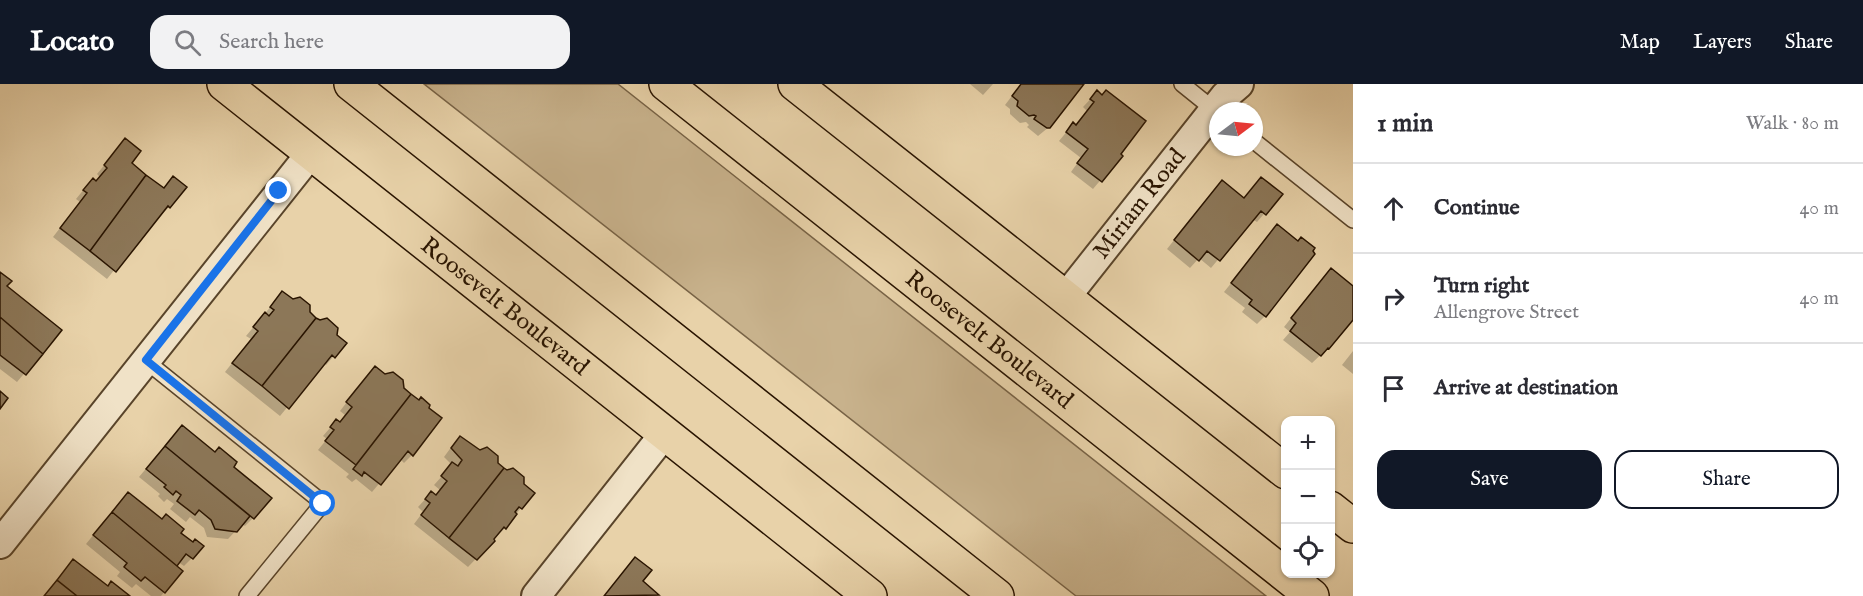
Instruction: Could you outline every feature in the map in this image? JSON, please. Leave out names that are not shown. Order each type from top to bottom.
[{"type":"highway","name":"Roosevelt Boulevard","points":[[224,84],[870,596]]},
{"type":"highway","points":[[351,84],[997,596]]},
{"type":"highway","name":"Roosevelt Boulevard","points":[[666,84],[1312,596]]},
{"type":"highway","points":[[795,84],[1283,470]]},
{"type":"highway","points":[[1335,512],[1353,526]]},
{"type":"street","name":"Miriam Road","points":[[1221,102],[1239,84]]},
{"type":"street","name":"Miriam Road","points":[[1065,298],[1209,120]]},
{"type":"street","points":[[0,544],[311,153]]},
{"type":"street","points":[[536,596],[665,433]]},
{"type":"lane","points":[[1182,84],[1209,105]]},
{"type":"lane","points":[[1263,148],[1353,220]]},
{"type":"lane","points":[[146,360],[323,504],[247,596]]},
{"type":"shaded area","points":[[424,84],[618,84],[1266,596],[1076,596]]},
{"type":"building","points":[[1021,84],[1084,84],[1050,128],[1047,128],[1034,119],[1036,116],[1029,116],[1017,106],[1018,101],[1012,96]]},
{"type":"building","points":[[1097,90],[1102,95],[1106,90],[1146,121],[1121,154],[1123,156],[1102,182],[1077,163],[1088,149],[1066,132],[1073,122],[1076,125],[1094,102],[1090,99]]},
{"type":"building","points":[[125,138],[141,151],[132,163],[146,175],[90,251],[60,228],[87,193],[83,190],[93,178],[96,181],[107,168],[104,165]]},
{"type":"building","points":[[146,175],[164,188],[173,176],[187,187],[170,208],[168,206],[116,272],[90,251]]},
{"type":"building","points":[[1261,177],[1283,194],[1266,215],[1261,211],[1220,261],[1207,251],[1199,261],[1174,240],[1222,180],[1244,198]]},
{"type":"building","points":[[1277,224],[1298,241],[1301,237],[1315,248],[1313,251],[1315,254],[1266,317],[1249,304],[1252,300],[1231,283]]},
{"type":"building","points":[[1331,268],[1353,286],[1353,320],[1321,356],[1290,331],[1296,323],[1291,318]]},
{"type":"building","points":[[0,272],[12,281],[7,286],[62,330],[43,354],[0,317]]},
{"type":"building","points":[[282,291],[293,299],[300,297],[310,305],[310,312],[316,318],[262,386],[232,363],[258,331],[253,327],[265,312],[269,316],[274,310],[270,307]]},
{"type":"building","points":[[0,317],[43,354],[26,375],[0,355]]},
{"type":"building","points":[[316,318],[320,320],[327,318],[338,328],[337,335],[347,343],[335,358],[332,355],[289,409],[262,386]]},
{"type":"building","points":[[375,366],[385,374],[393,372],[403,380],[404,388],[411,394],[356,465],[325,441],[334,430],[330,427],[336,419],[340,422],[352,407],[346,402]]},
{"type":"building","points":[[0,391],[8,398],[0,409]]},
{"type":"building","points":[[411,394],[419,400],[421,397],[430,405],[429,408],[442,418],[413,456],[408,451],[381,485],[364,472],[362,476],[353,469]]},
{"type":"building","points":[[182,425],[215,452],[219,447],[237,462],[234,467],[272,498],[254,519],[165,446]]},
{"type":"building","points":[[460,436],[480,450],[487,447],[498,456],[498,463],[504,468],[449,538],[421,515],[430,503],[425,499],[431,491],[436,495],[447,481],[441,476],[452,462],[458,466],[462,460],[451,448]]},
{"type":"building","points":[[165,446],[250,516],[237,532],[215,529],[211,520],[199,510],[195,515],[177,501],[181,495],[176,491],[173,495],[164,487],[166,485],[146,469]]},
{"type":"building","points":[[504,468],[507,470],[513,468],[524,477],[524,484],[535,493],[522,509],[519,507],[515,512],[517,514],[506,529],[504,527],[494,539],[495,541],[477,560],[449,538]]},
{"type":"building","points":[[128,492],[162,519],[166,514],[184,529],[181,533],[193,542],[195,539],[204,546],[193,559],[186,554],[177,566],[112,512]]},
{"type":"building","points":[[112,512],[183,571],[165,593],[145,577],[141,581],[124,567],[127,563],[93,535]]},
{"type":"building","points":[[635,557],[652,570],[643,581],[659,595],[604,596]]},
{"type":"building","points":[[73,559],[108,586],[111,581],[130,596],[77,596],[57,580]]},
{"type":"building","points":[[57,580],[77,596],[44,596]]},
{"type":"route","points":[[279,191],[146,360],[323,504]]}]
